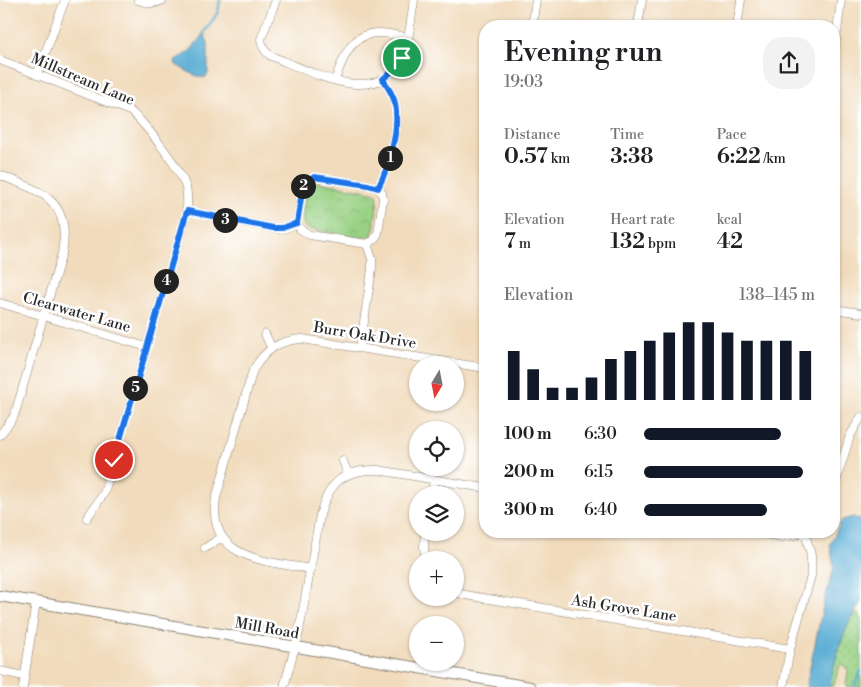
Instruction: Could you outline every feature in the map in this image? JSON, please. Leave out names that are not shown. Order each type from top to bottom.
[{"type":"street","points":[[37,75],[66,0]]},
{"type":"street","points":[[138,0],[157,4],[163,0]]},
{"type":"street","points":[[276,0],[261,39],[265,51],[271,56],[335,80],[358,85],[383,79],[396,68],[402,58],[414,0]]},
{"type":"street","points":[[533,20],[536,0]]},
{"type":"street","points":[[639,20],[642,0]]},
{"type":"street","points":[[738,20],[741,0]]},
{"type":"street","points":[[838,20],[841,0]]},
{"type":"street","points":[[335,80],[345,54],[359,38],[370,33],[407,37]]},
{"type":"street","name":"Millstream Lane","points":[[0,60],[124,109],[140,119],[179,173],[186,188],[187,211]]},
{"type":"street","points":[[378,188],[390,158],[396,111],[395,101],[383,79]]},
{"type":"street","points":[[0,176],[44,194],[55,205],[63,220],[65,236],[62,253],[14,418],[0,435]]},
{"type":"street","points":[[314,177],[378,188],[382,193],[383,199],[378,233],[374,240],[367,244],[310,235],[300,229],[297,223],[303,186],[314,177]]},
{"type":"street","points":[[87,518],[104,493],[187,211],[273,228],[282,228],[297,223]]},
{"type":"street","points":[[360,348],[372,269],[372,259],[367,244]]},
{"type":"street","name":"Clearwater Lane","points":[[0,303],[147,347]]},
{"type":"street","points":[[840,310],[861,313]]},
{"type":"street","points":[[265,334],[271,348]]},
{"type":"street","name":"Burr Oak Drive","points":[[222,537],[215,515],[216,498],[253,370],[260,358],[271,348],[287,340],[302,339],[479,367]]},
{"type":"street","points":[[840,468],[850,436],[861,417]]},
{"type":"street","points":[[343,461],[348,474]]},
{"type":"street","points":[[284,687],[299,632],[324,498],[334,485],[348,474],[366,470],[378,470],[479,487]]},
{"type":"street","points":[[433,486],[434,479]]},
{"type":"street","points":[[205,548],[222,537],[233,549],[246,556],[310,568]]},
{"type":"street","points":[[783,687],[790,649],[812,568],[807,538]]},
{"type":"street","name":"Ash Grove Lane","points":[[464,595],[790,649]]},
{"type":"street","name":"Mill Road","points":[[0,596],[530,687]]},
{"type":"street","points":[[22,687],[36,602]]},
{"type":"street","points":[[0,672],[24,676]]},
{"type":"green space","points":[[319,182],[372,192],[377,195],[374,230],[370,237],[360,238],[309,229],[304,226],[303,210],[307,191],[312,183]]},
{"type":"green space","points":[[856,613],[861,616],[861,687],[846,687],[848,670],[842,664],[833,687],[829,687],[842,639]]},
{"type":"water","points":[[204,33],[208,43],[208,73],[204,78],[176,65],[175,61],[190,51]]},
{"type":"water","points":[[853,517],[861,520],[861,602],[850,620],[838,649],[829,687],[806,687],[824,601],[834,567],[830,545],[833,538],[840,538],[840,524],[842,520]]},
{"type":"waterway","points":[[204,33],[218,12],[220,0]]},
{"type":"waterway","points":[[854,687],[861,671]]},
{"type":"route","points":[[114,460],[187,211],[263,227],[282,228],[297,223],[303,186],[314,177],[378,188],[390,158],[396,122],[395,101],[383,79],[396,68],[402,58]]}]
